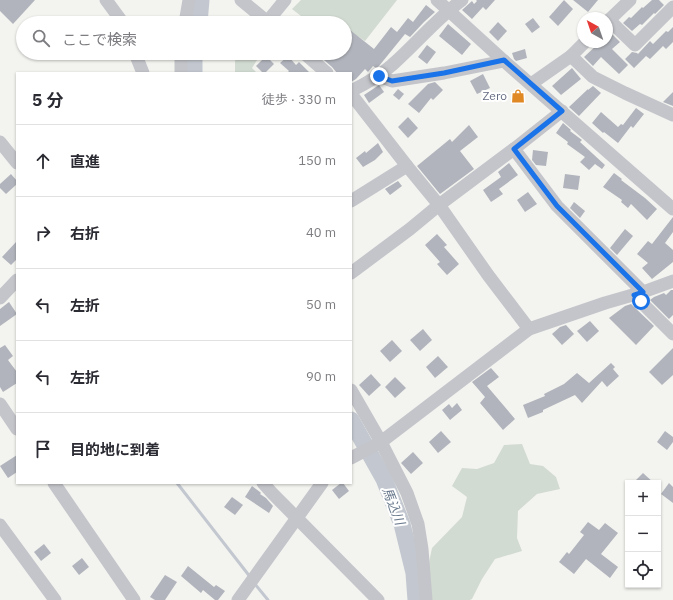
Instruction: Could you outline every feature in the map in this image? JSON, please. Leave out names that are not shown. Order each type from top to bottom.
[{"type":"street","points":[[106,0],[118,16]]},
{"type":"street","points":[[186,16],[189,0]]},
{"type":"street","points":[[241,0],[261,16]]},
{"type":"street","points":[[273,16],[285,0]]},
{"type":"street","points":[[437,0],[673,209]]},
{"type":"street","points":[[352,92],[392,66],[449,10],[462,0]]},
{"type":"street","points":[[613,16],[630,0]]},
{"type":"street","points":[[613,25],[635,45],[673,8]]},
{"type":"street","points":[[531,84],[571,56],[579,48]]},
{"type":"street","points":[[571,56],[593,77],[673,115]]},
{"type":"street","points":[[138,60],[143,72]]},
{"type":"street","points":[[181,60],[182,72]]},
{"type":"street","points":[[312,60],[326,72]]},
{"type":"street","points":[[379,76],[392,81],[444,73],[504,60]]},
{"type":"street","points":[[352,94],[439,205],[488,275],[529,329]]},
{"type":"street","points":[[352,272],[562,111]]},
{"type":"street","points":[[0,142],[16,162]]},
{"type":"street","points":[[514,149],[557,206],[639,293],[673,334]]},
{"type":"street","points":[[352,200],[407,166]]},
{"type":"street","points":[[0,298],[16,281]]},
{"type":"street","points":[[354,453],[381,442],[529,329],[673,281]]},
{"type":"street","points":[[352,392],[381,442],[407,493],[418,524],[422,549],[426,600]]},
{"type":"street","points":[[0,404],[13,413],[16,425]]},
{"type":"street","points":[[55,484],[134,600]]},
{"type":"street","points":[[264,484],[378,600]]},
{"type":"street","points":[[238,600],[321,484]]},
{"type":"street","points":[[0,525],[54,600]]},
{"type":"shaded area","points":[[301,0],[397,0],[365,41],[352,33],[352,16],[301,16],[292,9]]},
{"type":"shaded area","points":[[257,60],[252,68],[256,72],[235,72],[235,61]]},
{"type":"shaded area","points":[[522,444],[530,464],[543,466],[556,477],[560,489],[537,494],[518,511],[517,538],[522,551],[495,559],[482,579],[472,599],[429,600],[428,567],[432,548],[462,517],[467,497],[452,486],[462,468],[477,469],[494,463],[504,445]]},
{"type":"building","points":[[0,0],[35,0],[20,16],[16,16],[16,21],[13,24],[0,11]]},
{"type":"building","points":[[476,0],[495,0],[486,10],[483,7],[472,19],[462,10],[472,1],[474,4],[477,1]]},
{"type":"building","points":[[564,0],[573,9],[558,26],[549,17]]},
{"type":"building","points":[[573,0],[598,0],[588,12]]},
{"type":"building","points":[[652,0],[659,0],[664,5],[642,25],[640,24],[632,31],[623,23],[629,17],[631,18]]},
{"type":"building","points":[[426,5],[435,12],[410,37],[405,34],[379,66],[376,68],[373,66],[368,72],[365,69],[352,81],[352,72],[336,72],[324,60],[352,60],[352,32],[374,49],[391,27],[397,32],[408,18],[413,22]]},
{"type":"building","points":[[533,18],[540,27],[532,33],[525,24]]},
{"type":"building","points":[[498,22],[507,31],[498,41],[489,32]]},
{"type":"building","points":[[448,24],[471,44],[462,55],[439,36]]},
{"type":"building","points":[[673,27],[673,42],[666,49],[663,46],[650,59],[646,56],[634,68],[625,59],[632,52],[638,54],[650,41],[653,44],[666,31],[668,32]]},
{"type":"building","points":[[613,35],[620,42],[612,49],[628,65],[619,74],[601,57],[593,66],[584,57],[594,48],[613,48]]},
{"type":"building","points":[[427,45],[436,52],[427,64],[418,57]]},
{"type":"building","points":[[525,49],[527,58],[516,61],[512,53]]},
{"type":"building","points":[[262,60],[270,60],[274,64],[266,72],[262,72],[256,66]]},
{"type":"building","points":[[283,60],[292,60],[296,65],[299,62],[309,72],[288,72],[289,71],[280,63]]},
{"type":"building","points":[[572,68],[581,79],[561,95],[552,86]]},
{"type":"building","points":[[483,74],[490,88],[477,94],[470,81]]},
{"type":"building","points":[[435,82],[443,90],[433,100],[431,98],[419,113],[408,104],[428,84]]},
{"type":"building","points":[[379,85],[384,92],[369,103],[364,95]]},
{"type":"building","points":[[593,86],[601,93],[579,116],[569,107]]},
{"type":"building","points":[[398,89],[404,94],[399,100],[393,95]]},
{"type":"building","points":[[673,92],[673,106],[663,102]]},
{"type":"building","points":[[636,108],[644,114],[633,128],[631,126],[618,143],[604,132],[603,133],[592,123],[601,112],[618,127],[621,124],[623,125]]},
{"type":"building","points":[[408,117],[418,128],[408,138],[398,127]]},
{"type":"building","points":[[563,123],[571,130],[570,131],[582,140],[580,142],[605,165],[602,169],[595,164],[589,170],[580,162],[585,157],[567,144],[568,142],[556,133]]},
{"type":"building","points":[[469,125],[478,137],[460,151],[474,169],[440,194],[417,166],[450,139],[452,142]]},
{"type":"building","points":[[378,143],[383,152],[375,160],[363,167],[356,158],[365,151],[366,153]]},
{"type":"building","points":[[533,150],[548,152],[546,166],[536,165],[532,160]]},
{"type":"building","points":[[509,163],[518,175],[499,189],[503,194],[491,202],[483,190],[501,177],[498,172]]},
{"type":"building","points":[[614,173],[657,209],[647,220],[631,204],[628,208],[621,202],[622,200],[603,187]]},
{"type":"building","points":[[11,174],[16,180],[16,185],[6,194],[0,188],[0,184]]},
{"type":"building","points":[[565,174],[580,176],[578,190],[563,188]]},
{"type":"building","points":[[398,181],[402,186],[390,195],[385,189]]},
{"type":"building","points":[[528,192],[537,204],[525,212],[517,200]]},
{"type":"building","points":[[574,202],[585,211],[580,218],[570,208]]},
{"type":"building","points":[[673,217],[673,232],[665,243],[673,250],[673,262],[652,279],[642,268],[648,263],[637,254],[648,241],[652,244]]},
{"type":"building","points":[[625,229],[633,236],[617,255],[610,248]]},
{"type":"building","points":[[437,234],[447,245],[444,247],[459,264],[447,275],[437,264],[440,262],[425,245]]},
{"type":"building","points":[[16,242],[16,260],[11,265],[2,257]]},
{"type":"building","points":[[673,290],[673,315],[669,319],[650,300],[664,293],[666,295]]},
{"type":"building","points":[[9,302],[16,315],[0,326],[0,309]]},
{"type":"building","points":[[631,304],[654,326],[636,345],[609,318],[625,306]]},
{"type":"building","points":[[590,321],[599,331],[587,342],[577,331]]},
{"type":"building","points":[[566,325],[574,334],[562,345],[552,334],[560,327]]},
{"type":"building","points":[[423,329],[432,340],[420,351],[410,340]]},
{"type":"building","points":[[392,340],[402,351],[390,362],[380,351]]},
{"type":"building","points":[[5,345],[13,356],[8,360],[16,371],[16,384],[3,392],[0,387],[0,348]]},
{"type":"building","points":[[673,348],[673,375],[662,385],[649,372]]},
{"type":"building","points":[[438,356],[448,367],[435,378],[426,367]]},
{"type":"building","points":[[611,363],[615,367],[613,369],[619,376],[607,387],[602,381],[582,403],[575,395],[543,410],[543,412],[528,418],[523,405],[545,396],[544,394],[564,384],[577,373],[589,383]]},
{"type":"building","points":[[491,368],[499,377],[487,386],[515,419],[503,430],[480,403],[485,397],[472,382]]},
{"type":"building","points":[[371,374],[381,385],[369,396],[359,385]]},
{"type":"building","points":[[395,377],[406,388],[395,398],[385,387]]},
{"type":"building","points":[[457,403],[462,410],[450,420],[442,410],[449,404],[452,408]]},
{"type":"building","points":[[441,431],[451,442],[438,453],[429,442]]},
{"type":"building","points":[[665,431],[673,437],[673,442],[667,450],[657,442]]},
{"type":"building","points":[[413,452],[423,463],[411,474],[401,463]]},
{"type":"building","points":[[16,456],[16,473],[8,478],[0,466]]},
{"type":"building","points":[[643,473],[651,480],[636,480]]},
{"type":"building","points":[[669,483],[673,487],[673,503],[661,494]]},
{"type":"building","points":[[340,484],[344,484],[349,491],[339,499],[332,490]]},
{"type":"building","points":[[252,486],[273,506],[269,513],[245,497]]},
{"type":"building","points":[[232,497],[243,505],[235,515],[224,507]]},
{"type":"building","points":[[588,522],[599,530],[605,523],[618,533],[601,554],[618,567],[610,578],[586,559],[574,574],[559,562],[567,552],[569,554],[584,535],[580,532]]},
{"type":"building","points":[[44,544],[51,553],[41,561],[34,552]]},
{"type":"building","points":[[82,558],[89,567],[79,575],[72,566]]},
{"type":"building","points":[[188,566],[214,587],[216,585],[225,591],[218,600],[215,600],[203,590],[201,593],[181,576]]},
{"type":"building","points":[[165,575],[177,582],[165,600],[155,600],[150,597]]},
{"type":"waterway","name":"馬込川","points":[[200,16],[201,0]]},
{"type":"waterway","name":"馬込川","points":[[194,60],[194,72]]},
{"type":"waterway","name":"馬込川","points":[[352,422],[384,479],[402,524],[414,573],[416,600]]},
{"type":"waterway","points":[[178,484],[251,578]]},
{"type":"waterway","points":[[254,583],[268,600]]},
{"type":"place","name":"Zero","points":[[518,96]]},
{"type":"route","points":[[379,76],[392,81],[444,73],[504,60],[562,111],[514,149],[557,206],[643,292],[634,295],[641,301]]}]
